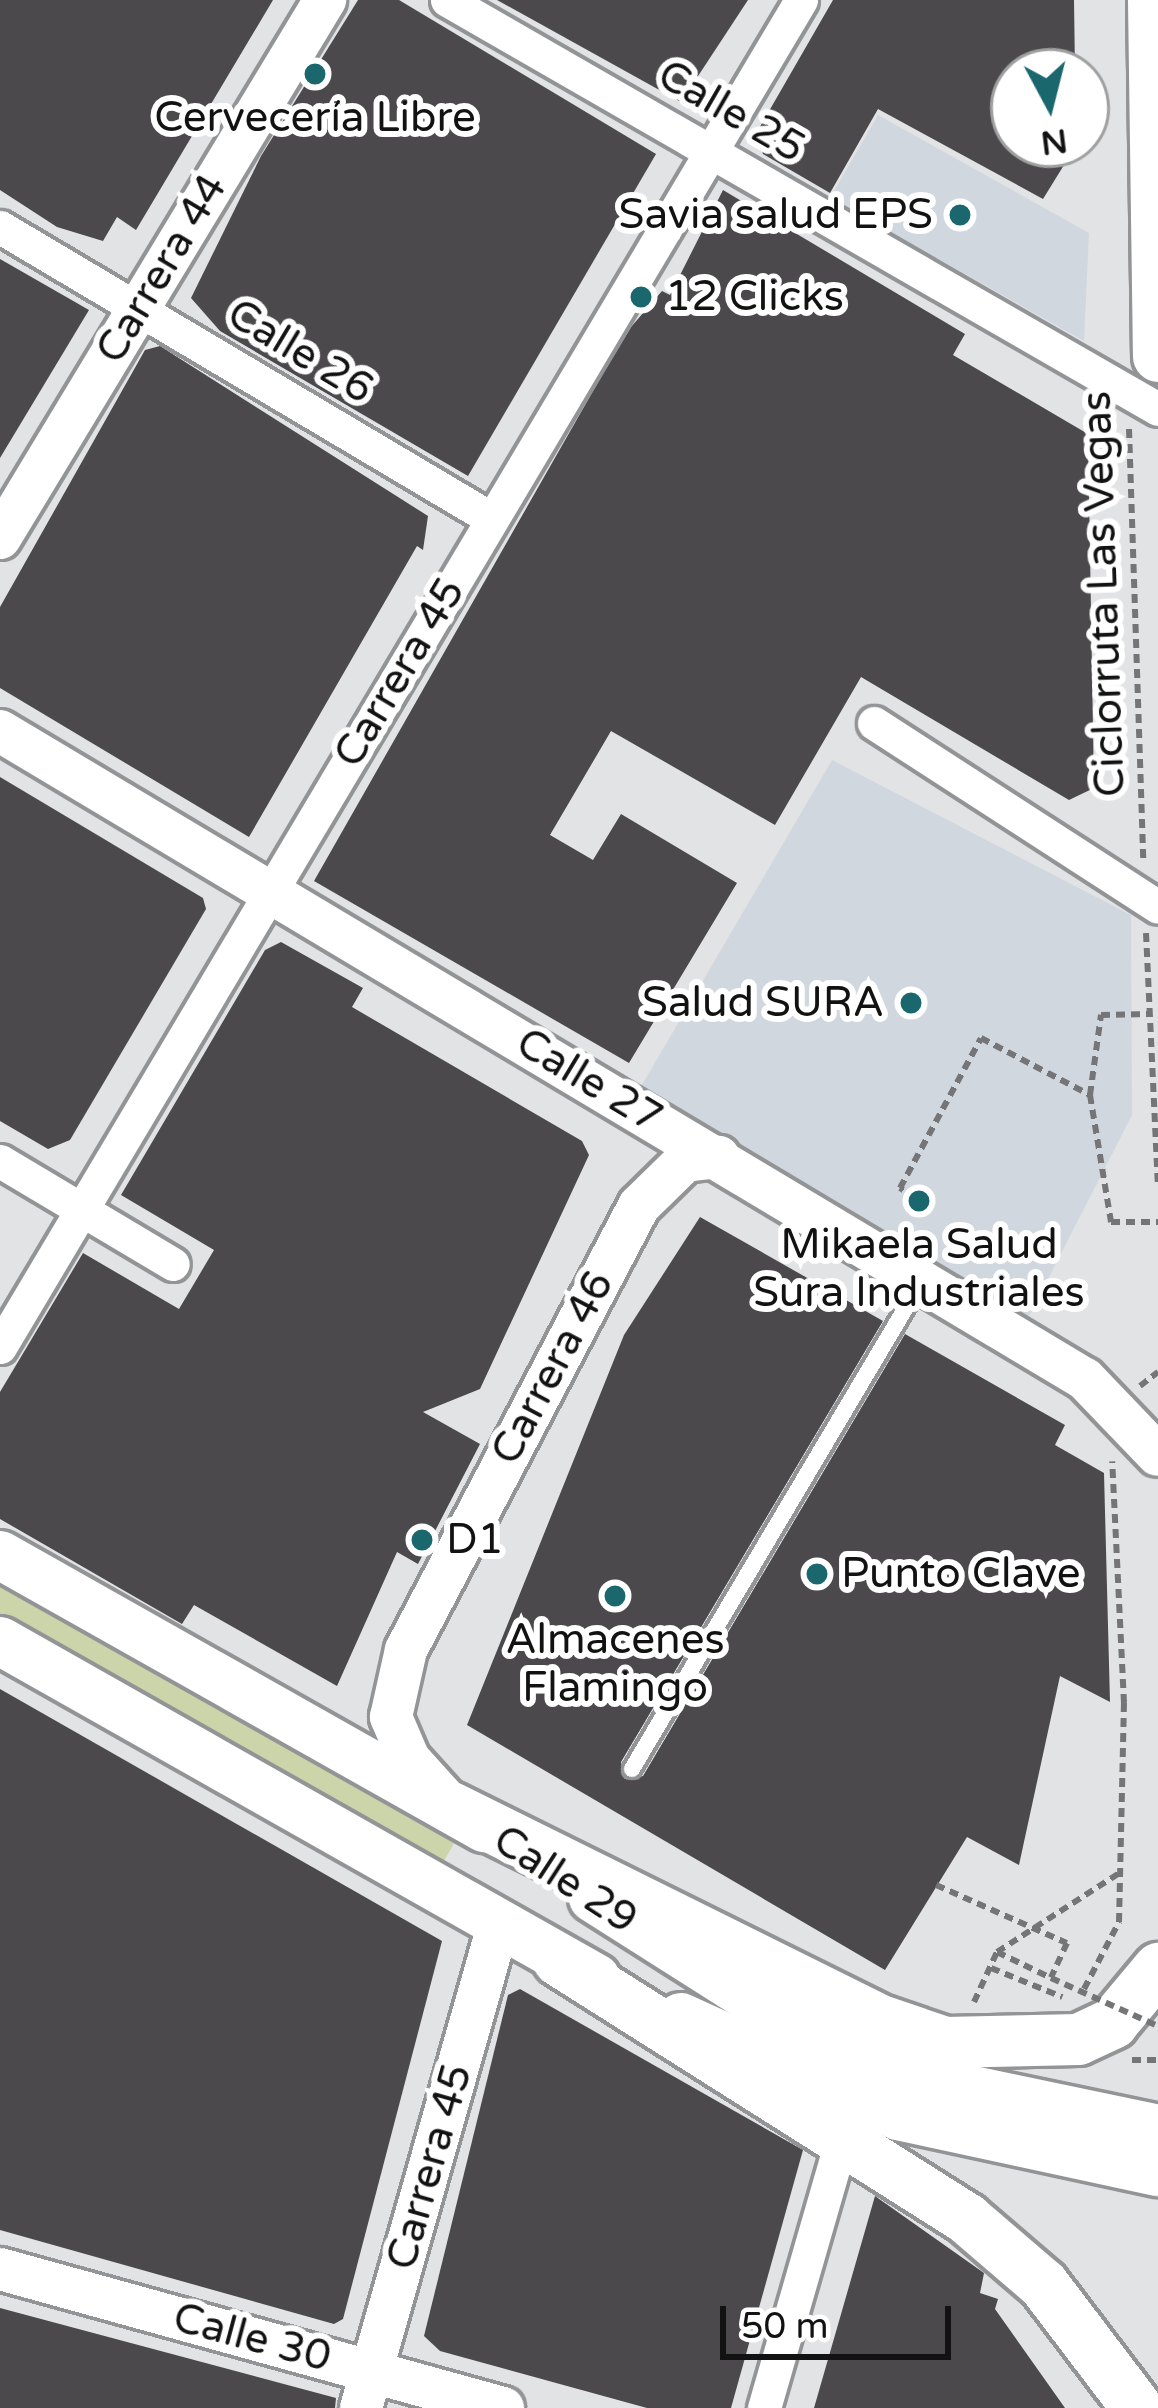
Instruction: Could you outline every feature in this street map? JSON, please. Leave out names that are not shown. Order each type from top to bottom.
[{"type":"main road","points":[[1143,374],[1153,0]]},
{"type":"main road","name":"Calle 29","points":[[0,1555],[452,1807],[795,2049],[949,2131],[1158,2172]]},
{"type":"main road","name":"Calle 29","points":[[0,1641],[558,1960],[795,2049],[946,2090],[1158,2129]]},
{"type":"main road","points":[[452,1807],[883,2021],[945,2042],[1078,2039],[1112,2023],[1158,1968]]},
{"type":"main road","points":[[558,1960],[1011,2256],[1086,2333],[1137,2408]]},
{"type":"street","name":"Carrera 44","points":[[0,538],[325,0]]},
{"type":"street","name":"Calle 25","points":[[447,0],[710,152],[1143,374],[1158,409]]},
{"type":"street","name":"Carrera 45","points":[[0,1346],[801,0]]},
{"type":"street","name":"Calle 26","points":[[0,227],[492,519]]},
{"type":"street","points":[[874,723],[1151,903]]},
{"type":"street","name":"Calle 27","points":[[0,731],[1085,1379],[1158,1456]]},
{"type":"street","name":"Carrera 46","points":[[452,1807],[410,1759],[391,1717],[406,1650],[639,1206],[686,1161],[718,1157]]},
{"type":"street","points":[[0,1161],[173,1264]]},
{"type":"street","name":"Carrera 45","points":[[366,2390],[498,1926]]},
{"type":"street","points":[[764,2408],[841,2141]]},
{"type":"street","name":"Calle 30","points":[[0,2269],[366,2390],[503,2408]]},
{"type":"lane","points":[[632,1768],[922,1281]]},
{"type":"path","name":"Ciclorruta Las Vegas","points":[[1143,374],[1142,808],[1151,903],[1150,1014],[1158,1186]]},
{"type":"path","points":[[1142,808],[1158,808]]},
{"type":"path","points":[[1150,1014],[1101,1015],[1090,1095],[1111,1222],[1158,1222]]},
{"type":"path","points":[[916,1198],[900,1188],[981,1038],[1090,1095]]},
{"type":"path","points":[[990,1967],[1076,2002],[1119,1922],[1119,1477],[1102,1439]]},
{"type":"path","points":[[1121,1872],[997,1952],[1158,2026]]},
{"type":"path","points":[[936,1885],[1067,1943],[1048,1977]]},
{"type":"shaded area","name":"Savia salud EPS","points":[[878,115],[1089,233],[1084,341],[830,198]]},
{"type":"shaded area","name":"Salud SURA","points":[[832,760],[1131,915],[1132,1115],[1028,1318],[639,1090]]},
{"type":"green space","points":[[0,1583],[457,1838],[440,1868],[0,1623]]},
{"type":"building","points":[[0,0],[273,0],[136,230],[117,217],[103,241],[57,227],[0,190]]},
{"type":"building","points":[[358,0],[399,0],[656,154],[468,476],[220,331],[191,298],[261,156]]},
{"type":"building","points":[[497,0],[748,0],[681,102]]},
{"type":"building","points":[[833,0],[1074,0],[1075,48],[990,48],[990,168],[1062,168],[1043,199],[878,109],[830,193],[763,154],[757,132]]},
{"type":"building","points":[[723,190],[965,334],[953,355],[1088,434],[1094,788],[1069,800],[861,677],[775,825],[611,731],[550,835],[593,860],[621,814],[737,883],[629,1063],[314,881],[601,377],[631,327],[662,291],[670,295]]},
{"type":"building","points":[[0,259],[89,310],[0,458]]},
{"type":"building","points":[[160,346],[428,516],[423,550],[417,546],[249,837],[0,688],[0,607],[145,350]]},
{"type":"building","points":[[0,777],[203,898],[206,909],[70,1140],[48,1149],[0,1121]]},
{"type":"building","points":[[281,942],[363,988],[352,1007],[582,1141],[589,1155],[480,1389],[423,1412],[480,1444],[418,1564],[397,1552],[337,1686],[194,1605],[182,1624],[0,1519],[0,1392],[83,1253],[179,1309],[214,1250],[121,1195],[265,950]]},
{"type":"building","name":"Punto Clave","points":[[700,1217],[883,1321],[621,1762],[625,1779],[643,1776],[905,1334],[1065,1425],[1055,1445],[1104,1473],[1110,1702],[1060,1676],[1019,1865],[967,1837],[885,1970],[467,1725],[624,1335]]},
{"type":"building","points":[[0,1689],[442,1941],[343,2319],[334,2324],[0,2230]]},
{"type":"building","points":[[520,1989],[803,2150],[731,2408],[647,2408],[440,2351],[424,2336],[508,1995]]},
{"type":"building","points":[[875,2196],[984,2273],[980,2293],[998,2299],[995,2309],[1065,2408],[814,2408]]},
{"type":"building","points":[[0,2308],[336,2398],[335,2408],[0,2408]]},
{"type":"place","name":"Cervecería Libre","points":[[315,74]]},
{"type":"place","name":"Savia salud EPS","points":[[960,215]]},
{"type":"place","name":"12 Clicks","points":[[641,297]]},
{"type":"place","name":"Salud SURA","points":[[911,1003]]},
{"type":"place","name":"Mikaela Salud Sura Industriales","points":[[919,1201]]},
{"type":"place","name":"D1","points":[[422,1540]]},
{"type":"place","name":"Punto Clave","points":[[817,1574]]},
{"type":"place","name":"Almacenes Flamingo","points":[[615,1596]]}]
